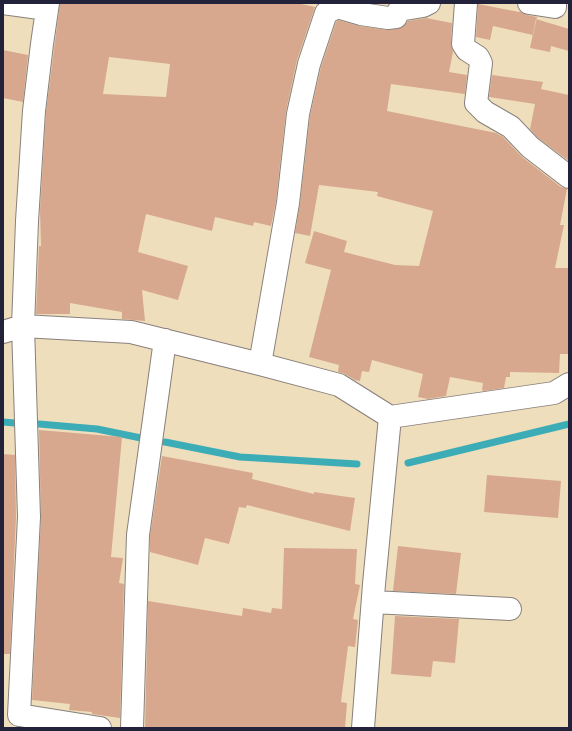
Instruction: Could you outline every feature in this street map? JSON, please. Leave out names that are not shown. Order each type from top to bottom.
[{"type":"street","points":[[3,3],[48,6],[42,44],[34,119],[27,221],[13,329],[29,517],[11,715],[100,728]]},
{"type":"street","points":[[260,364],[288,203],[298,114],[309,64],[326,13],[337,8],[361,14],[388,18],[396,16],[399,10],[423,6],[429,3]]},
{"type":"street","points":[[466,3],[463,44],[467,50],[478,57],[481,63],[476,103],[485,112],[511,127],[530,147],[569,177]]},
{"type":"street","points":[[529,3],[555,7],[555,3]]},
{"type":"street","points":[[13,329],[131,332],[339,385],[390,417],[554,393],[569,384]]},
{"type":"street","points":[[132,728],[138,535],[165,340]]},
{"type":"street","points":[[363,728],[390,417]]},
{"type":"street","points":[[373,602],[510,609]]},
{"type":"building","points":[[60,3],[297,3],[315,7],[297,60],[286,111],[276,201],[271,226],[254,222],[253,226],[215,217],[212,231],[146,214],[138,252],[188,266],[178,300],[142,290],[145,321],[122,319],[122,312],[70,303],[70,314],[36,314],[39,246],[41,246],[40,210],[46,112]],"holes":[[[109,57],[170,64],[166,97],[103,94]]]},
{"type":"building","points":[[478,4],[520,11],[527,15],[537,17],[533,35],[493,26],[490,40],[476,37]]},
{"type":"building","points":[[426,18],[452,23],[451,43],[453,52],[449,72],[467,75],[465,94],[391,84],[387,111],[496,133],[503,137],[522,157],[561,187],[567,189],[560,225],[564,225],[555,268],[569,268],[569,354],[560,354],[559,373],[510,372],[510,377],[506,377],[504,388],[484,391],[482,390],[483,383],[450,377],[446,396],[428,399],[418,397],[423,374],[372,360],[369,372],[362,371],[360,381],[338,372],[339,365],[309,357],[331,270],[305,263],[314,231],[347,241],[344,252],[395,265],[419,266],[433,211],[377,196],[378,192],[319,185],[310,236],[295,233],[300,204],[310,116],[321,67],[336,22],[338,20],[359,26],[389,30],[403,27],[408,21]]},
{"type":"building","points":[[536,19],[569,29],[569,51],[551,46],[550,52],[530,48]]},
{"type":"building","points":[[3,50],[28,55],[23,102],[3,98]]},
{"type":"building","points":[[492,75],[543,82],[541,89],[569,95],[569,161],[538,138],[530,129],[535,104],[489,97]]},
{"type":"building","points":[[39,430],[122,437],[111,557],[123,558],[119,583],[124,584],[120,718],[92,714],[92,712],[69,710],[70,704],[32,700],[41,518]]},
{"type":"building","points":[[3,454],[15,455],[16,517],[10,654],[3,654]]},
{"type":"building","points":[[162,456],[253,473],[252,479],[314,494],[314,492],[355,498],[350,531],[247,505],[246,508],[239,507],[229,544],[205,538],[198,565],[150,552],[150,536]]},
{"type":"building","points":[[487,475],[561,481],[558,518],[484,512]]},
{"type":"building","points":[[398,546],[461,553],[456,594],[393,591]]},
{"type":"building","points":[[284,548],[357,549],[355,584],[360,585],[353,619],[358,620],[355,647],[348,646],[341,702],[347,703],[345,728],[145,728],[148,601],[242,616],[243,608],[271,613],[272,608],[282,609]]},
{"type":"building","points":[[395,616],[459,619],[455,663],[433,661],[431,677],[391,674]]},
{"type":"waterway","points":[[3,422],[15,423]]},
{"type":"waterway","points":[[39,424],[97,429],[141,438]]},
{"type":"waterway","points":[[408,463],[569,424]]},
{"type":"waterway","points":[[165,442],[240,457],[357,464]]}]
